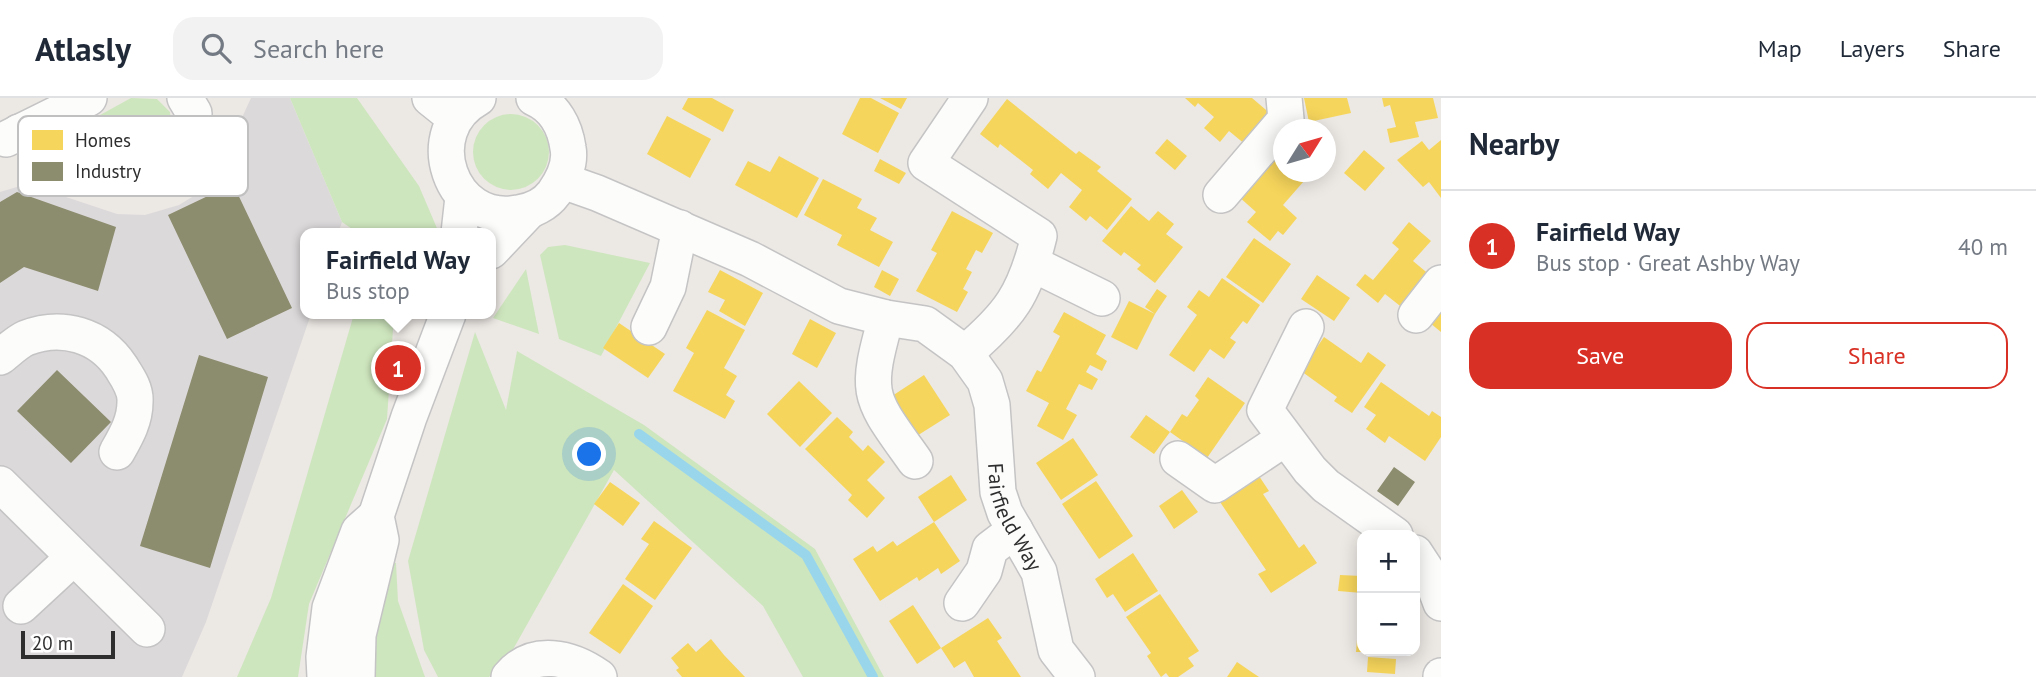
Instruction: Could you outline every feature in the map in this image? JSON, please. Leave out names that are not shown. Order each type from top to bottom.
[{"type":"street","points":[[53,116],[89,98]]},
{"type":"street","points":[[185,98],[194,116]]},
{"type":"street","points":[[965,353],[994,329],[1022,293],[1039,236],[991,208],[926,163],[970,98]]},
{"type":"street","points":[[1221,195],[1286,119],[1284,100]]},
{"type":"street","points":[[454,105],[446,142],[446,166],[453,184],[463,197],[486,211],[507,216],[528,212]]},
{"type":"street","points":[[496,246],[528,212],[550,199],[563,181],[569,156],[566,135],[551,105]]},
{"type":"street","name":"Fairfield Way","points":[[563,181],[750,258],[839,306],[886,318],[925,324],[965,353],[985,381],[992,405],[998,492],[1015,530],[1039,572],[1056,650],[1077,677]]},
{"type":"street","points":[[460,228],[463,197]]},
{"type":"street","points":[[649,327],[668,287],[680,228]]},
{"type":"street","points":[[1032,264],[1102,298]]},
{"type":"street","points":[[1416,314],[1441,283]]},
{"type":"street","points":[[886,318],[873,365],[872,389],[876,406],[915,461]]},
{"type":"street","points":[[325,677],[324,657],[330,608],[359,531],[376,516],[409,417],[446,319]]},
{"type":"street","points":[[1306,327],[1265,410],[1284,439],[1326,486],[1388,530]]},
{"type":"street","points":[[0,357],[25,339],[49,332],[74,332],[97,342],[114,358],[131,383],[136,401],[131,426],[117,452]]},
{"type":"street","points":[[1178,459],[1215,485],[1284,439]]},
{"type":"street","points":[[0,484],[147,629]]},
{"type":"street","points":[[358,677],[358,635],[381,540],[376,516]]},
{"type":"street","points":[[962,603],[984,571],[990,549],[1015,530]]},
{"type":"street","points":[[21,606],[73,558]]},
{"type":"street","points":[[1420,561],[1432,579],[1441,603]]},
{"type":"street","points":[[509,677],[522,664],[550,657],[583,667],[599,677]]},
{"type":"shaded area","points":[[251,98],[290,98],[342,222],[340,228],[300,228],[300,319],[309,319],[206,622],[182,677],[0,677],[0,192],[18,187],[18,196],[63,196],[117,214],[145,215],[179,205],[194,196],[248,196],[248,116],[243,116]]},
{"type":"green space","points":[[131,98],[157,99],[170,112],[170,116],[98,116]]},
{"type":"green space","points":[[290,98],[357,98],[419,186],[437,228],[351,228],[342,222]]},
{"type":"green space","points":[[511,114],[525,117],[538,125],[546,138],[549,152],[546,166],[538,179],[525,187],[511,190],[497,187],[484,179],[476,166],[473,152],[476,138],[484,125],[497,117]]},
{"type":"green space","points":[[565,245],[650,263],[601,356],[559,339],[540,255],[548,247]]},
{"type":"green space","points":[[526,269],[539,334],[496,319],[496,314]]},
{"type":"green space","points":[[353,319],[394,319],[387,419],[309,604],[298,677],[237,677],[271,598]]},
{"type":"green space","points":[[475,332],[506,410],[517,351],[644,425],[815,549],[884,677],[803,677],[763,606],[614,470],[511,653],[489,677],[438,677],[424,650],[408,561]]},
{"type":"green space","points":[[381,558],[396,563],[398,601],[425,677],[364,677]]},
{"type":"building: Homes","points":[[688,98],[712,98],[734,110],[723,132],[682,109]]},
{"type":"building: Homes","points":[[860,98],[871,98],[899,113],[878,153],[842,134]]},
{"type":"building: Homes","points":[[880,98],[907,98],[901,109]]},
{"type":"building: Homes","points":[[1185,98],[1252,98],[1272,115],[1246,145],[1229,131],[1220,142],[1204,128],[1214,117],[1198,103],[1195,107]]},
{"type":"building: Homes","points":[[1304,98],[1347,98],[1351,113],[1308,119]]},
{"type":"building: Homes","points":[[1382,98],[1433,98],[1438,118],[1415,122],[1419,137],[1390,143],[1387,129],[1396,127],[1390,105],[1384,107]]},
{"type":"building: Homes","points":[[1007,99],[1076,154],[1079,151],[1101,167],[1097,171],[1132,199],[1107,230],[1090,216],[1086,221],[1069,207],[1082,190],[1061,173],[1048,189],[1030,174],[1033,170],[1000,144],[998,148],[980,134]]},
{"type":"building: Homes","points":[[667,116],[711,139],[690,178],[647,154]]},
{"type":"building: Homes","points":[[1167,139],[1187,156],[1175,170],[1155,153]]},
{"type":"building: Homes","points":[[1441,140],[1441,198],[1429,182],[1423,187],[1397,160],[1422,141],[1429,150]]},
{"type":"building: Homes","points":[[1364,150],[1385,168],[1365,191],[1344,173]]},
{"type":"building: Homes","points":[[779,156],[819,178],[797,218],[735,185],[748,161],[770,172]]},
{"type":"building: Homes","points":[[1273,156],[1273,182],[1303,182],[1283,205],[1297,218],[1283,235],[1278,231],[1270,241],[1247,222],[1256,212],[1238,196]]},
{"type":"building: Homes","points":[[880,159],[906,173],[899,184],[874,171]]},
{"type":"building: Homes","points":[[823,179],[862,199],[857,208],[877,218],[870,230],[893,242],[879,267],[837,245],[842,235],[804,215]]},
{"type":"building: Homes","points":[[1131,206],[1149,221],[1158,211],[1174,224],[1166,234],[1183,247],[1155,283],[1137,269],[1141,265],[1124,252],[1121,256],[1102,241]]},
{"type":"building: Homes","points":[[952,211],[993,233],[982,253],[976,250],[966,269],[972,272],[963,289],[968,292],[957,312],[916,291],[937,253],[931,250]]},
{"type":"building: Homes","points":[[1409,222],[1431,241],[1413,261],[1431,276],[1404,309],[1385,294],[1378,303],[1356,285],[1365,274],[1373,280],[1399,249],[1392,243]]},
{"type":"building: Homes","points":[[1254,238],[1291,264],[1263,303],[1226,277]]},
{"type":"building: Homes","points":[[720,270],[763,293],[745,326],[719,311],[725,300],[708,292]]},
{"type":"building: Homes","points":[[882,270],[899,279],[890,296],[874,287]]},
{"type":"building: Homes","points":[[1317,275],[1350,298],[1334,321],[1301,299]]},
{"type":"building: Homes","points":[[1222,278],[1260,305],[1247,324],[1243,321],[1230,338],[1236,342],[1224,359],[1210,349],[1194,372],[1169,355],[1197,315],[1187,307],[1199,290],[1209,297]]},
{"type":"building: Homes","points":[[1157,289],[1167,296],[1155,314],[1145,307]]},
{"type":"building: Homes","points":[[1129,301],[1155,314],[1137,350],[1111,337]]},
{"type":"building: Homes","points":[[707,310],[745,330],[724,368],[737,376],[726,395],[735,401],[725,419],[673,391],[694,353],[686,348]]},
{"type":"building: Homes","points":[[1441,310],[1441,332],[1430,323]]},
{"type":"building: Homes","points":[[1064,312],[1106,335],[1096,354],[1107,361],[1102,371],[1090,365],[1086,372],[1098,379],[1092,390],[1079,384],[1066,409],[1077,415],[1063,440],[1037,426],[1049,403],[1026,391],[1037,370],[1041,372],[1060,336],[1053,332]]},
{"type":"building: Homes","points":[[810,319],[836,333],[817,368],[792,354]]},
{"type":"building: Homes","points":[[619,323],[665,354],[648,378],[603,348]]},
{"type":"building: Homes","points":[[1324,337],[1361,363],[1368,352],[1386,365],[1352,413],[1334,401],[1337,397],[1301,371]]},
{"type":"building: Homes","points":[[924,375],[950,415],[912,439],[886,400]]},
{"type":"building: Homes","points":[[1208,377],[1245,403],[1207,458],[1170,432],[1182,414],[1187,417],[1199,400],[1195,396]]},
{"type":"building: Homes","points":[[799,381],[832,413],[800,447],[767,414]]},
{"type":"building: Homes","points":[[1381,382],[1429,416],[1432,411],[1441,417],[1441,437],[1425,461],[1389,436],[1385,443],[1366,429],[1376,415],[1364,407]]},
{"type":"building: Homes","points":[[1146,415],[1170,432],[1154,454],[1130,437]]},
{"type":"building: Homes","points":[[837,417],[853,432],[849,437],[863,451],[868,445],[885,462],[867,480],[885,498],[867,518],[848,500],[852,495],[805,449]]},
{"type":"building: Homes","points":[[1073,438],[1098,475],[1061,500],[1036,463]]},
{"type":"building: Homes","points":[[1257,473],[1269,491],[1263,494],[1299,548],[1304,544],[1317,563],[1271,593],[1258,574],[1266,570],[1218,499]]},
{"type":"building: Homes","points":[[951,475],[967,500],[934,522],[918,497]]},
{"type":"building: Homes","points":[[1096,481],[1133,536],[1099,559],[1062,504]]},
{"type":"building: Homes","points":[[610,482],[640,503],[623,526],[594,504]]},
{"type":"building: Homes","points":[[1182,490],[1198,512],[1174,529],[1159,506]]},
{"type":"building: Homes","points":[[654,521],[692,548],[655,600],[625,579],[649,544],[641,539]]},
{"type":"building: Homes","points":[[934,522],[960,561],[941,574],[938,568],[919,581],[917,577],[880,601],[853,559],[873,546],[877,552],[893,541],[897,546]]},
{"type":"building: Homes","points":[[1133,553],[1158,591],[1125,612],[1113,594],[1107,598],[1095,579]]},
{"type":"building: Homes","points":[[1340,575],[1357,576],[1357,593],[1338,591]]},
{"type":"building: Homes","points":[[623,584],[653,606],[620,654],[589,633]]},
{"type":"building: Homes","points":[[1160,594],[1199,651],[1188,658],[1194,666],[1178,677],[1169,677],[1166,673],[1161,677],[1147,656],[1151,653],[1126,617]]},
{"type":"building: Homes","points":[[913,605],[941,648],[917,664],[889,621]]},
{"type":"building: Homes","points":[[988,618],[1002,638],[997,641],[1021,677],[974,677],[965,661],[954,668],[941,648]]},
{"type":"building: Homes","points":[[711,639],[745,677],[682,677],[671,658],[688,643],[696,652]]},
{"type":"building: Homes","points":[[1368,657],[1396,659],[1395,674],[1367,672]]},
{"type":"building: Homes","points":[[1237,662],[1253,673],[1259,677],[1227,677]]},
{"type":"building: Industry","points":[[17,192],[18,196],[28,196],[116,227],[98,291],[24,267],[0,283],[0,202]]},
{"type":"building: Industry","points":[[208,196],[239,196],[292,308],[227,339],[168,215]]},
{"type":"building: Industry","points":[[199,355],[268,377],[210,568],[140,546]]},
{"type":"building: Industry","points":[[57,370],[111,422],[71,463],[17,411]]},
{"type":"building: Industry","points":[[1394,467],[1415,482],[1398,506],[1377,491]]},
{"type":"waterway","points":[[639,434],[806,555],[873,677]]},
{"type":"place","name":"Fairfield Way","points":[[398,368]]}]
